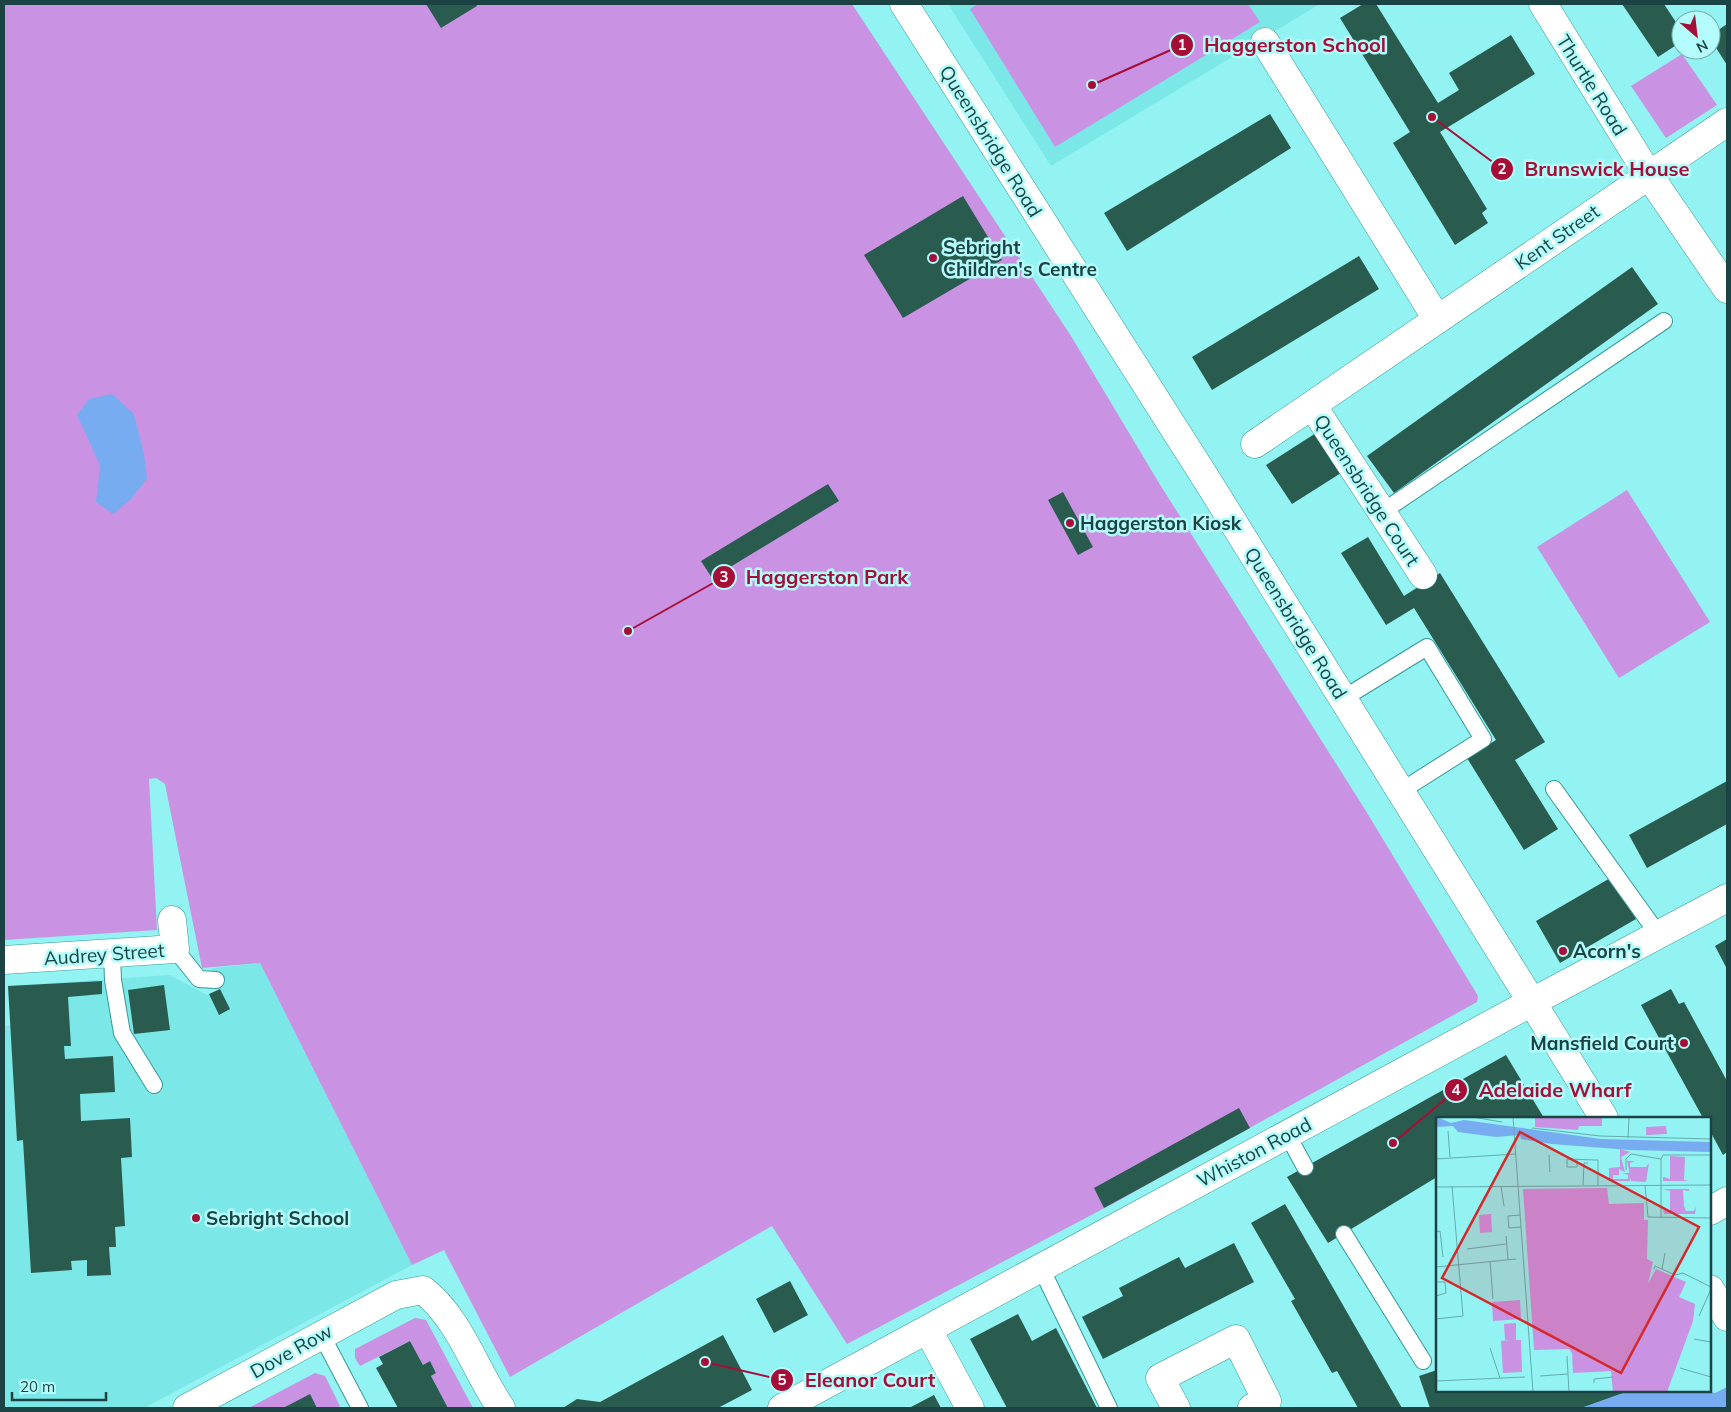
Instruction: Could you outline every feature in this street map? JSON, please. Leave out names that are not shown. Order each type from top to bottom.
[{"type":"street","name":"Queensbridge Road","points":[[904,4],[1344,698],[1603,1117]]},
{"type":"street","name":"Thurtle Road","points":[[1543,4],[1648,174],[1727,289]]},
{"type":"street","points":[[1265,42],[1437,319]]},
{"type":"street","name":"Kent Street","points":[[1255,444],[1648,174],[1727,122]]},
{"type":"street","name":"Queensbridge Court","points":[[1312,405],[1423,575]]},
{"type":"street","name":"Whiston Road","points":[[782,1408],[1727,898]]},
{"type":"street","name":"Audrey Street","points":[[4,960],[175,949],[172,920]]},
{"type":"street","points":[[1711,1210],[1727,1201]]},
{"type":"street","name":"Dove Row","points":[[186,1408],[396,1295],[423,1290],[436,1300],[454,1327],[500,1408]]},
{"type":"street","points":[[1711,1291],[1727,1317]]},
{"type":"street","points":[[928,1330],[970,1408]]},
{"type":"street","points":[[1176,1408],[1160,1378],[1236,1339],[1267,1401],[1252,1408]]},
{"type":"lane","points":[[1382,512],[1664,321]]},
{"type":"lane","points":[[1344,698],[1427,647],[1483,739],[1401,790]]},
{"type":"lane","points":[[1554,789],[1658,934]]},
{"type":"lane","points":[[175,949],[199,979],[216,980]]},
{"type":"lane","points":[[112,954],[113,980],[122,1033],[154,1085]]},
{"type":"lane","points":[[1287,1134],[1305,1167]]},
{"type":"lane","points":[[1344,1234],[1423,1361]]},
{"type":"lane","points":[[1041,1268],[1109,1408]]},
{"type":"lane","points":[[321,1334],[360,1408]]},
{"type":"shaded area","points":[[4,4],[852,4],[1071,336],[1159,483],[1364,808],[1478,996],[1477,1002],[1116,1202],[847,1344],[772,1226],[510,1377],[444,1250],[412,1265],[260,963],[202,968],[165,784],[156,778],[149,779],[157,930],[4,940]]},
{"type":"shaded area","points":[[948,4],[1320,4],[1051,166]]},
{"type":"shaded area","points":[[978,4],[1248,4],[1260,22],[1055,147],[970,9]]},
{"type":"shaded area","points":[[1672,60],[1686,60],[1717,105],[1666,138],[1631,86]]},
{"type":"shaded area","points":[[112,394],[134,414],[144,454],[147,479],[131,499],[113,514],[96,502],[100,465],[77,415],[89,399]]},
{"type":"shaded area","points":[[1627,490],[1710,622],[1619,678],[1537,547]]},
{"type":"shaded area","name":"Sebright School","points":[[260,963],[412,1265],[144,1408],[4,1408],[4,1027],[11,1025],[8,986],[170,975],[207,995],[220,989],[212,968]]},
{"type":"shaded area","points":[[415,1318],[426,1320],[473,1408],[448,1408],[431,1376],[436,1373],[430,1361],[423,1365],[410,1341],[360,1366],[355,1358],[355,1349]]},
{"type":"shaded area","points":[[315,1373],[325,1376],[340,1406],[335,1408],[317,1408],[309,1395],[283,1408],[249,1408]]},
{"type":"shaded area","points":[[1727,1387],[1727,1408],[1581,1408],[1627,1392],[1715,1393]]},
{"type":"building","points":[[426,4],[476,4],[477,6],[441,28]]},
{"type":"building","points":[[1363,4],[1376,4],[1438,103],[1459,90],[1449,73],[1511,35],[1535,74],[1440,132],[1487,209],[1482,213],[1488,223],[1455,245],[1393,143],[1410,132],[1340,18]]},
{"type":"building","points":[[1622,4],[1664,4],[1671,15],[1671,49],[1658,57]]},
{"type":"building","points":[[1727,24],[1727,65],[1721,56],[1721,28]]},
{"type":"building","points":[[1270,114],[1291,148],[1127,251],[1104,213]]},
{"type":"building","name":"Sebright Children's Centre","points":[[963,196],[1002,260],[903,318],[864,255]]},
{"type":"building","points":[[1359,256],[1379,289],[1212,390],[1192,357]]},
{"type":"building","points":[[1632,267],[1658,304],[1394,493],[1367,456]]},
{"type":"building","points":[[1316,433],[1341,473],[1292,504],[1266,465]]},
{"type":"building","points":[[828,484],[839,501],[712,578],[701,561]]},
{"type":"building","name":"Haggerston Kiosk","points":[[1063,492],[1093,547],[1078,555],[1048,500]]},
{"type":"building","points":[[1368,537],[1404,596],[1440,573],[1545,742],[1515,760],[1558,829],[1524,850],[1467,758],[1496,740],[1414,608],[1386,625],[1341,553]]},
{"type":"building","points":[[1727,781],[1727,824],[1647,868],[1629,835]]},
{"type":"building","points":[[1612,877],[1636,919],[1560,963],[1536,921]]},
{"type":"building","points":[[1727,939],[1727,969],[1715,946]]},
{"type":"building","points":[[102,981],[102,994],[68,997],[71,1046],[64,1046],[65,1059],[113,1056],[115,1092],[80,1094],[81,1121],[130,1118],[132,1157],[121,1158],[125,1226],[115,1227],[116,1247],[109,1247],[111,1275],[87,1276],[87,1260],[71,1261],[72,1270],[31,1273],[23,1140],[17,1141],[8,986]]},
{"type":"building","points":[[164,985],[170,1030],[134,1034],[128,990]]},
{"type":"building","points":[[220,989],[230,1009],[219,1015],[209,994]]},
{"type":"building","name":"Mansfield Court","points":[[1671,989],[1679,1004],[1684,1002],[1727,1081],[1727,1152],[1723,1155],[1711,1133],[1711,1117],[1702,1117],[1641,1005]]},
{"type":"building","points":[[1506,1055],[1543,1117],[1436,1117],[1436,1178],[1328,1243],[1287,1177]]},
{"type":"building","points":[[1239,1108],[1250,1128],[1104,1208],[1094,1188]]},
{"type":"building","points":[[1285,1204],[1402,1408],[1358,1408],[1337,1371],[1332,1373],[1291,1301],[1295,1299],[1251,1223]]},
{"type":"building","points":[[1234,1243],[1254,1282],[1103,1359],[1082,1317],[1123,1296],[1119,1288],[1179,1257],[1185,1268]]},
{"type":"building","points":[[790,1281],[808,1315],[774,1333],[756,1299]]},
{"type":"building","points":[[1018,1314],[1032,1341],[1056,1328],[1097,1408],[1007,1408],[970,1339]]},
{"type":"building","points":[[723,1335],[752,1390],[718,1408],[563,1408],[577,1399],[600,1402]]},
{"type":"building","points":[[410,1341],[423,1365],[430,1361],[436,1373],[431,1376],[448,1408],[398,1408],[376,1368],[383,1364],[379,1357]]},
{"type":"building","points":[[1436,1370],[1436,1392],[1626,1392],[1581,1408],[1430,1408],[1419,1376]]},
{"type":"building","points":[[310,1394],[317,1408],[283,1408]]},
{"type":"building","points":[[934,1395],[941,1408],[909,1408]]},
{"type":"place","name":"Haggerston School","points":[[1092,85]]},
{"type":"place","name":"Brunswick House","points":[[1432,117]]},
{"type":"place","name":"Sebright Children's Centre","points":[[933,258]]},
{"type":"place","name":"Haggerston Kiosk","points":[[1070,523]]},
{"type":"place","name":"Haggerston Park","points":[[628,631]]},
{"type":"place","name":"Acorn's","points":[[1563,951]]},
{"type":"place","name":"Mansfield Court","points":[[1684,1043]]},
{"type":"place","name":"Adelaide Wharf","points":[[1393,1143]]},
{"type":"place","name":"Sebright School","points":[[196,1218]]},
{"type":"place","name":"Eleanor Court","points":[[705,1362]]}]
